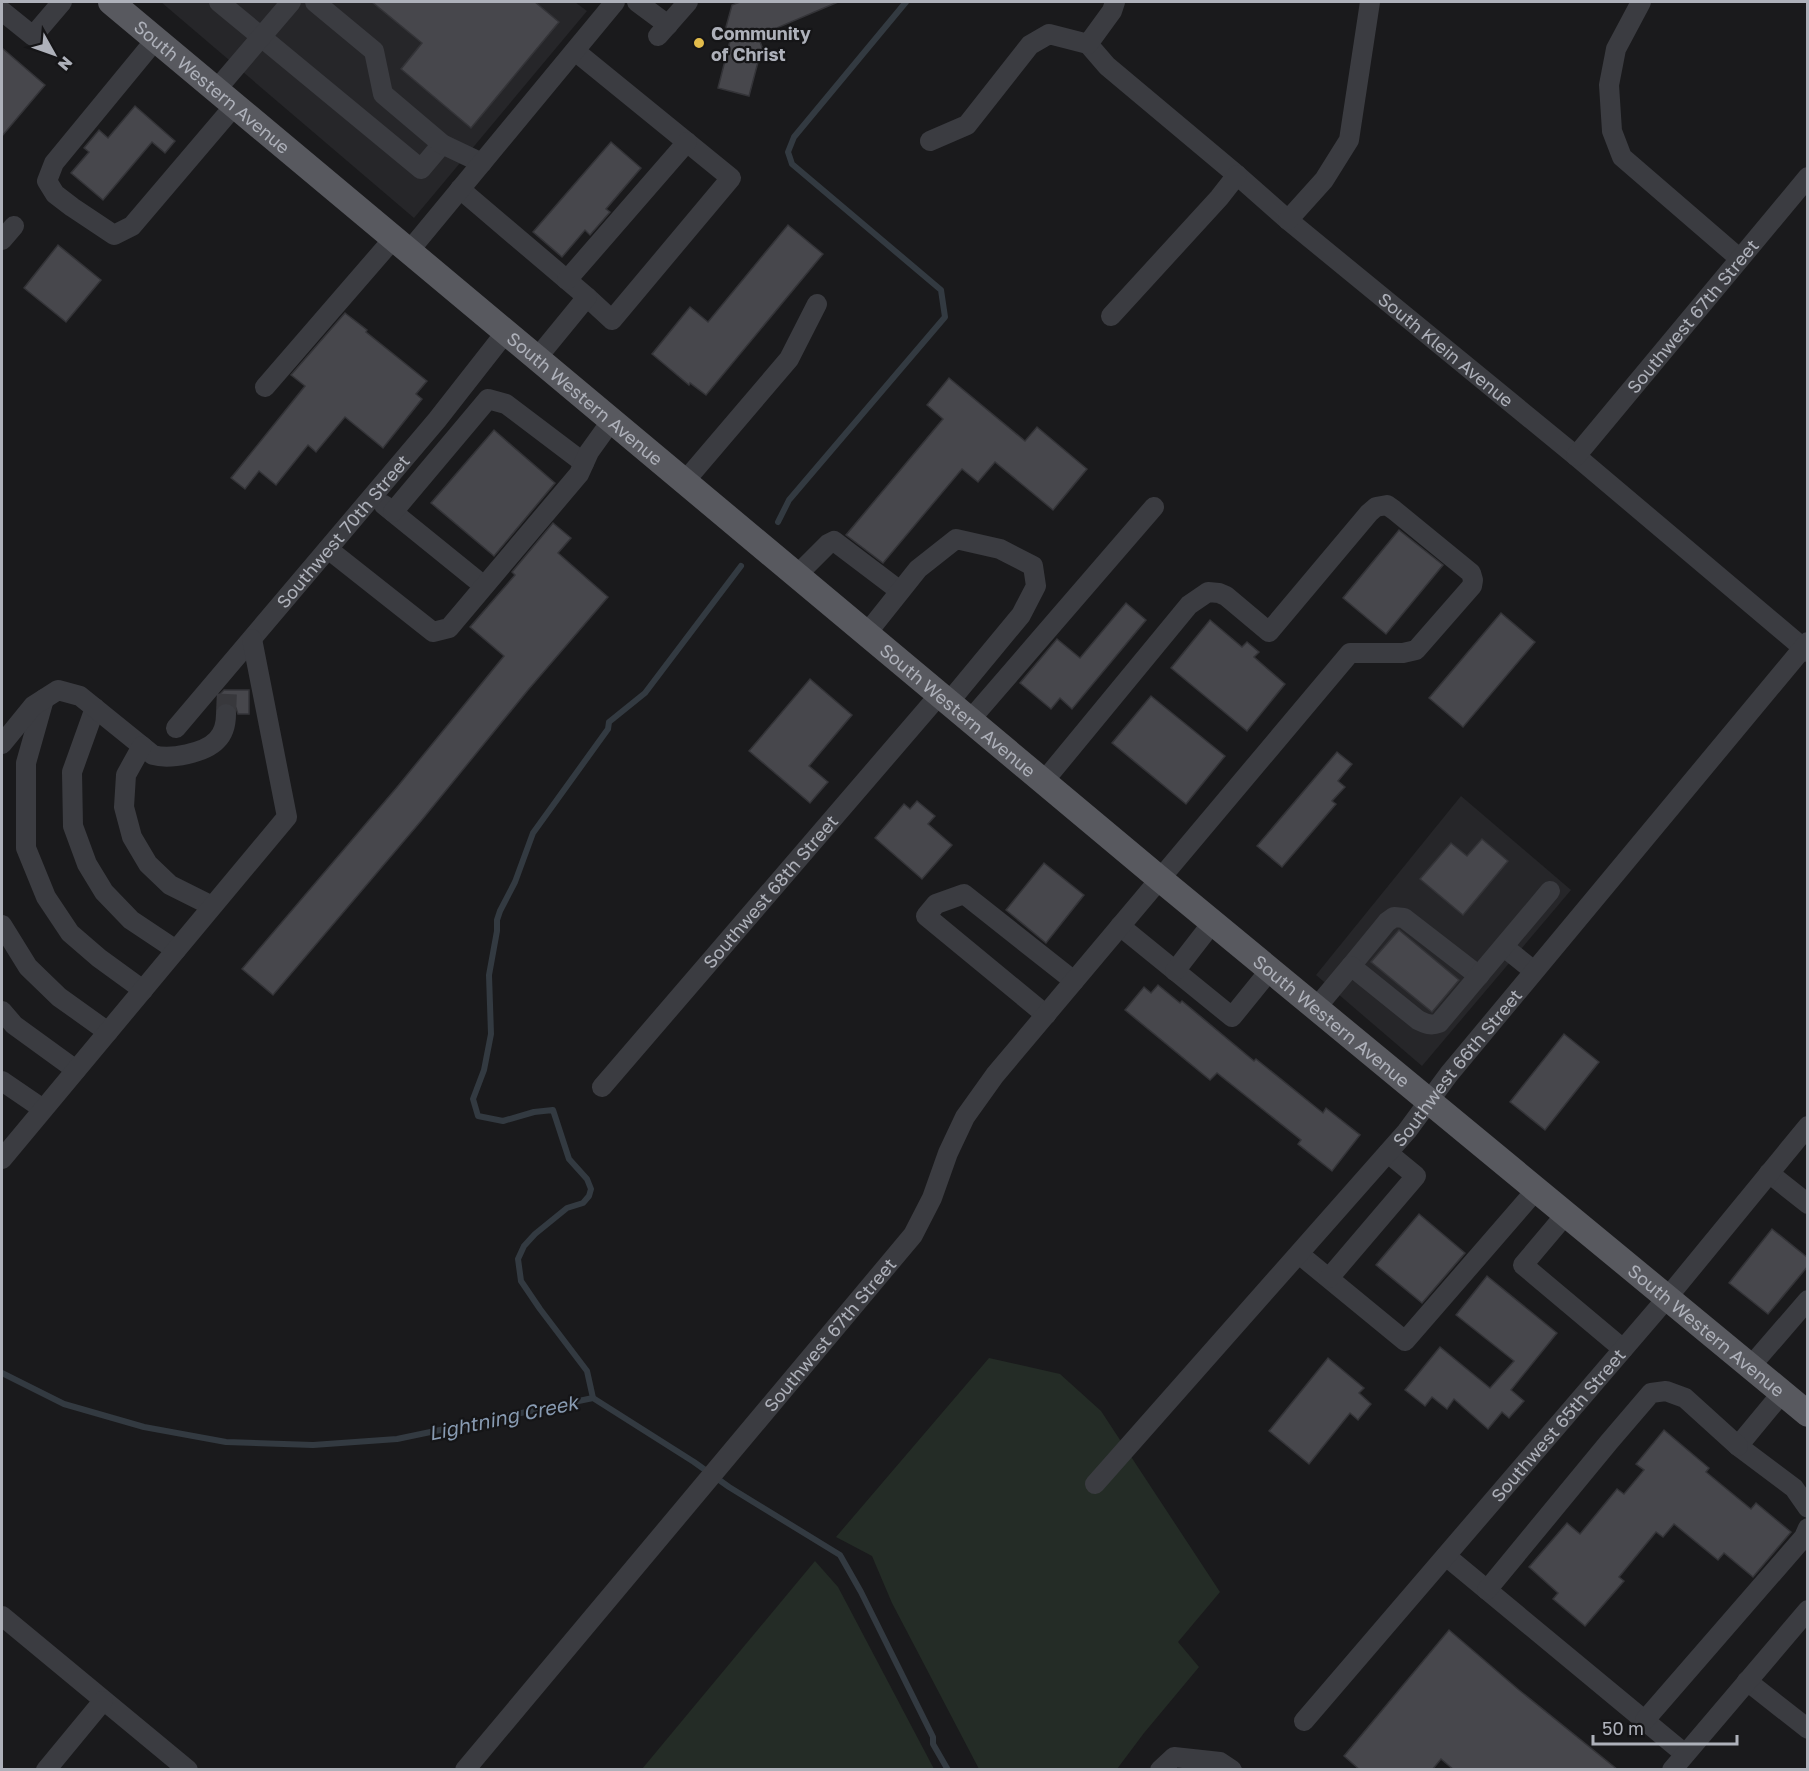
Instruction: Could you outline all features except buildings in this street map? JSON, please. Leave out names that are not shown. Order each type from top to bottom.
[{"type":"main road","name":"South Western Avenue","points":[[111,2],[1160,879],[1808,1414]]},
{"type":"street","points":[[2,11],[33,36],[62,2]]},
{"type":"street","points":[[219,2],[421,169],[442,144]]},
{"type":"street","points":[[156,39],[54,163],[47,181],[55,194],[114,235],[132,226],[225,97],[261,36],[291,2]]},
{"type":"street","points":[[315,2],[374,51],[383,94],[442,144],[482,163]]},
{"type":"street","points":[[265,387],[402,244],[460,189],[615,2]]},
{"type":"street","points":[[637,2],[663,30],[688,2]]},
{"type":"street","points":[[930,141],[967,124],[1030,45],[1049,34],[1088,44],[1112,11],[1115,2]]},
{"type":"street","points":[[1288,220],[1324,180],[1349,140],[1370,2]]},
{"type":"street","points":[[1641,2],[1616,49],[1609,85],[1611,131],[1623,157],[1739,258]]},
{"type":"street","name":"South Klein Avenue","points":[[1088,44],[1107,66],[1288,220],[1806,647]]},
{"type":"street","points":[[460,189],[612,320],[731,178],[575,51]]},
{"type":"street","points":[[567,280],[687,142]]},
{"type":"street","points":[[1112,316],[1237,175]]},
{"type":"street","name":"Southwest 67th Street","points":[[1576,456],[1808,177]]},
{"type":"street","points":[[537,358],[587,297]]},
{"type":"street","points":[[685,481],[789,359],[817,304]]},
{"type":"street","name":"Southwest 70th Street","points":[[176,728],[373,496],[506,332]]},
{"type":"street","points":[[460,390],[483,406]]},
{"type":"street","points":[[393,512],[489,399],[506,404],[584,463]]},
{"type":"street","points":[[328,549],[433,632],[449,628],[579,474],[589,453],[612,420]]},
{"type":"street","points":[[373,496],[484,586]]},
{"type":"street","name":"Southwest 67th Street","points":[[465,1770],[913,1235],[932,1198],[948,1153],[965,1117],[995,1075],[1120,926],[1350,653],[1403,653],[1416,650],[1472,586],[1471,573],[1387,505],[1376,507],[1269,632],[1226,596],[1219,593],[1208,592],[1189,605],[1044,781]]},
{"type":"street","points":[[970,720],[1154,507]]},
{"type":"street","name":"Southwest 68th Street","points":[[602,1087],[1020,615],[1036,586],[1033,566],[1000,549],[956,539],[918,569],[900,591]]},
{"type":"street","points":[[797,575],[828,544],[834,541],[900,591],[867,633]]},
{"type":"street","points":[[4,1152],[76,1070],[287,817],[252,639]]},
{"type":"street","name":"Southwest 66th Street","points":[[1095,1485],[1407,1131],[1449,1074],[1806,647]]},
{"type":"street","points":[[227,669],[227,690]]},
{"type":"street","points":[[2,744],[33,706],[58,690],[80,696],[153,755],[164,758],[196,752],[216,741],[226,726],[226,714]]},
{"type":"street","points":[[44,699],[26,763],[26,848],[46,897],[70,933],[142,990]]},
{"type":"street","points":[[95,708],[72,772],[73,826],[87,864],[104,892],[131,920],[176,950]]},
{"type":"street","points":[[142,746],[126,775],[124,807],[132,837],[148,864],[170,885],[212,906]]},
{"type":"street","points":[[1351,966],[1418,1020],[1425,1024],[1439,1023],[1550,891]]},
{"type":"street","points":[[1046,1015],[926,916],[936,904],[964,894],[1074,981]]},
{"type":"street","points":[[1316,1008],[1394,917],[1404,918],[1479,976]]},
{"type":"street","points":[[1175,971],[1213,922]]},
{"type":"street","points":[[2,925],[28,967],[59,997],[108,1032]]},
{"type":"street","points":[[1120,926],[1232,1017],[1270,970]]},
{"type":"street","points":[[1504,947],[1534,971]]},
{"type":"street","points":[[2,1011],[14,1025],[76,1070]]},
{"type":"street","points":[[2,1081],[43,1109]]},
{"type":"street","name":"Southwest 65th Street","points":[[1304,1721],[1667,1298],[1808,1126]]},
{"type":"street","points":[[1329,1278],[1416,1176],[1388,1153]]},
{"type":"street","points":[[1769,1173],[1808,1204]]},
{"type":"street","points":[[1299,1254],[1405,1341],[1536,1190]]},
{"type":"street","points":[[1566,1214],[1523,1265],[1623,1349]]},
{"type":"street","points":[[1750,1367],[1808,1300]]},
{"type":"street","points":[[1487,1590],[1651,1393],[1666,1391],[1685,1398],[1738,1446],[1794,1488],[1808,1508]]},
{"type":"street","points":[[1738,1446],[1782,1394]]},
{"type":"street","points":[[1645,1720],[1804,1537],[1808,1527]]},
{"type":"street","points":[[1446,1556],[1685,1754]]},
{"type":"street","points":[[1672,1770],[1807,1612]]},
{"type":"street","points":[[2,1616],[188,1770]]},
{"type":"street","points":[[1747,1681],[1808,1729]]},
{"type":"street","points":[[46,1770],[103,1701]]},
{"type":"street","points":[[1160,1770],[1174,1757],[1220,1762],[1232,1770]]},
{"type":"shaded area","points":[[161,2],[575,2],[587,11],[414,218]]},
{"type":"shaded area","points":[[1461,796],[1571,890],[1422,1066],[1316,975]]},
{"type":"shaded area","points":[[989,1358],[1060,1374],[1101,1411],[1220,1592],[1178,1642],[1199,1667],[1117,1769],[979,1769],[892,1603],[872,1556],[836,1537]]},
{"type":"shaded area","points":[[815,1561],[838,1587],[934,1769],[642,1769]]},
{"type":"waterway","points":[[778,522],[789,500],[945,317],[941,290],[792,164],[788,152],[794,137],[906,2]]},
{"type":"waterway","points":[[593,1398],[587,1371],[521,1281],[518,1259],[524,1246],[535,1234],[567,1208],[583,1203],[591,1189],[587,1179],[569,1159],[553,1110],[534,1112],[503,1121],[478,1116],[473,1099],[484,1070],[491,1034],[489,975],[497,920],[515,882],[533,833],[608,729],[609,722],[645,693],[741,566]]},
{"type":"waterway","name":"Lightning Creek","points":[[2,1373],[64,1404],[144,1427],[226,1442],[313,1445],[397,1439],[593,1398],[729,1487],[840,1555],[861,1592],[933,1737],[933,1744],[948,1770]]},
{"type":"tunnel","points":[[226,714],[227,690]]},
{"type":"place","name":"Community of Christ","points":[[699,43]]}]
